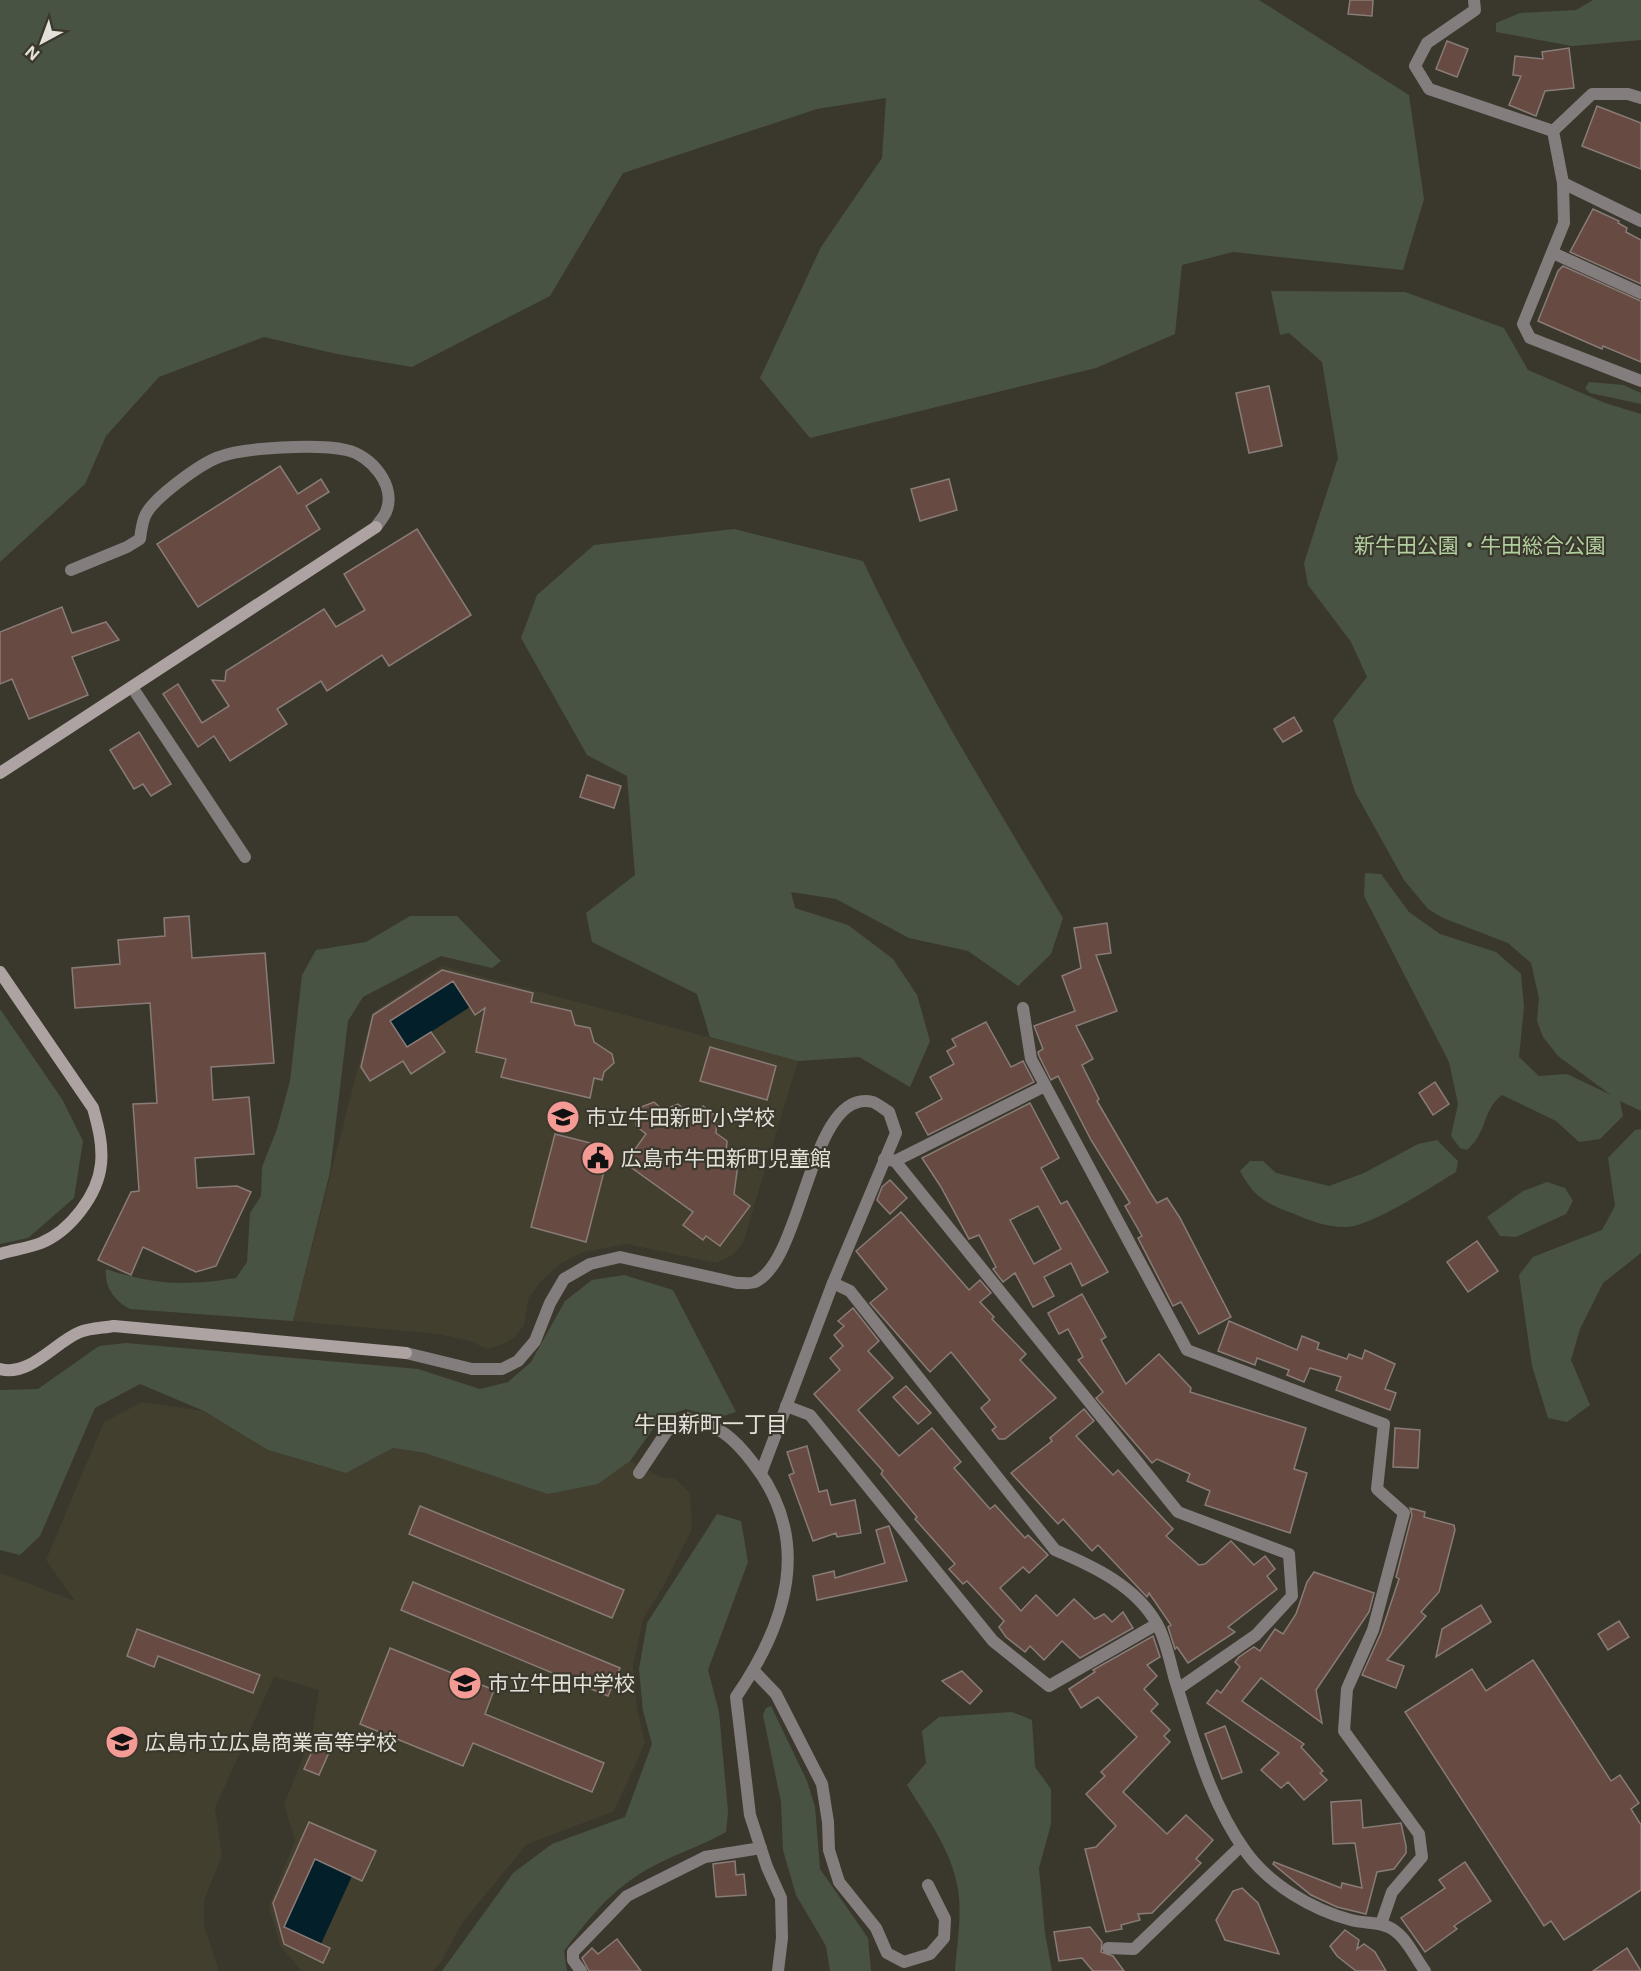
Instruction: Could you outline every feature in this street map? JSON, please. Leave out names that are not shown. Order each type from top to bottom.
[{"type":"street","points":[[1474,0],[1475,10],[1427,43],[1415,66],[1429,89],[1553,131]]},
{"type":"street","points":[[1553,131],[1592,94],[1628,94],[1641,98]]},
{"type":"street","points":[[1553,131],[1563,183],[1564,223],[1523,324],[1530,338],[1641,381]]},
{"type":"street","points":[[1563,183],[1641,221]]},
{"type":"street","points":[[1553,253],[1641,293]]},
{"type":"street","points":[[0,773],[376,527],[387,511],[388,491],[382,476],[372,464],[348,450],[285,447],[219,457],[165,492],[145,516],[140,539],[127,548],[71,570]]},
{"type":"street","points":[[132,687],[245,857]]},
{"type":"street","points":[[0,972],[93,1108],[100,1134],[101,1164],[94,1188],[77,1214],[61,1230],[41,1243],[0,1254]]},
{"type":"street","points":[[1023,1008],[1031,1059],[1186,1350],[1384,1424],[1377,1489],[1404,1513],[1373,1630],[1347,1689],[1344,1731],[1419,1834],[1422,1857],[1392,1892],[1381,1924]]},
{"type":"street","points":[[890,1160],[1045,1086]]},
{"type":"street","points":[[0,1369],[6,1371],[29,1365],[60,1342],[82,1331],[114,1326],[406,1353],[472,1370],[502,1369],[518,1361],[535,1341],[550,1303],[564,1279],[590,1264],[620,1257],[737,1283],[755,1282],[772,1267],[789,1232],[828,1129],[841,1111],[862,1103],[873,1102],[889,1112],[896,1133],[890,1160],[833,1283],[761,1473]]},
{"type":"street","points":[[890,1160],[1178,1512],[1289,1554],[1292,1596],[1256,1635],[1178,1689]]},
{"type":"street","points":[[833,1283],[850,1291],[1056,1550],[1102,1570],[1142,1604],[1157,1624],[1204,1769],[1222,1815],[1247,1854],[1291,1894],[1325,1913],[1359,1922],[1381,1924],[1397,1932],[1425,1971]]},
{"type":"street","points":[[786,1406],[810,1415],[993,1641],[1049,1686],[1157,1624]]},
{"type":"street","points":[[639,1473],[667,1431],[687,1418],[711,1423],[738,1444],[761,1473],[782,1514],[790,1561],[779,1615],[754,1671],[736,1697],[750,1815],[781,1898],[782,1938],[778,1971]]},
{"type":"street","points":[[754,1671],[776,1694],[822,1784],[828,1822],[829,1850],[839,1882],[876,1928],[887,1953],[904,1962],[930,1954],[944,1938],[945,1918],[928,1885]]},
{"type":"street","points":[[1108,1948],[1134,1949],[1242,1846]]},
{"type":"street","points":[[581,1971],[573,1960],[573,1952],[627,1896],[705,1857],[761,1848]]},
{"type":"shaded area","name":"市立牛田新町小学校","points":[[442,966],[798,1061],[743,1243],[733,1255],[716,1263],[627,1244],[583,1252],[560,1264],[541,1281],[528,1299],[524,1325],[515,1337],[487,1349],[470,1341],[438,1334],[293,1321],[372,1013]]},
{"type":"shaded area","name":"市立牛田中学校","points":[[142,1402],[204,1411],[268,1450],[345,1473],[393,1448],[598,1484],[630,1461],[659,1477],[675,1479],[690,1493],[692,1529],[663,1587],[643,1619],[633,1665],[637,1709],[645,1743],[614,1811],[526,1845],[462,1923],[440,1964],[432,1971],[302,1971],[280,1946],[269,1907],[295,1840],[284,1805],[312,1734],[319,1690],[274,1677],[215,1808],[222,1856],[204,1900],[204,1926],[219,1971],[0,1971],[0,1573],[75,1601],[46,1560],[104,1422]]},
{"type":"green space","points":[[0,0],[1259,0],[1409,95],[1424,199],[1403,270],[1233,252],[1182,265],[1175,334],[1096,368],[810,438],[760,378],[821,247],[882,158],[886,98],[817,109],[623,173],[550,296],[412,367],[337,354],[264,337],[159,377],[106,436],[85,484],[0,562]]},
{"type":"green space","points":[[1593,0],[1641,0],[1641,40],[1572,46],[1496,32],[1496,23],[1520,13],[1576,10]]},
{"type":"green space","name":"新牛田公園・牛田総合公園","points":[[1271,291],[1405,292],[1504,328],[1528,370],[1605,403],[1641,414],[1641,1111],[1620,1101],[1623,1116],[1600,1139],[1579,1142],[1556,1121],[1502,1095],[1491,1107],[1479,1136],[1467,1150],[1460,1148],[1451,1136],[1458,1104],[1449,1062],[1364,896],[1365,873],[1381,874],[1409,912],[1440,934],[1496,952],[1521,974],[1524,1007],[1519,1057],[1539,1076],[1567,1074],[1611,1095],[1558,1056],[1543,1037],[1537,1021],[1539,998],[1531,963],[1508,943],[1443,918],[1428,909],[1404,880],[1355,792],[1333,720],[1367,677],[1351,642],[1308,585],[1304,563],[1338,458],[1322,362],[1289,333],[1280,335]]},
{"type":"green space","points":[[1589,382],[1623,385],[1641,393],[1641,404],[1590,393],[1585,388]]},
{"type":"green space","points":[[734,529],[863,561],[933,698],[1063,918],[1051,954],[1018,986],[968,951],[909,938],[836,899],[791,892],[795,908],[848,925],[893,959],[917,995],[930,1041],[910,1087],[859,1057],[798,1061],[710,1037],[697,994],[592,942],[586,913],[635,875],[627,776],[587,755],[521,638],[537,595],[594,545]]},
{"type":"green space","points":[[410,916],[457,916],[501,961],[492,968],[441,956],[363,997],[348,1021],[330,1172],[293,1321],[130,1309],[125,1306],[112,1293],[107,1282],[106,1269],[155,1281],[186,1283],[236,1278],[247,1262],[250,1213],[261,1196],[262,1167],[277,1129],[290,1081],[302,975],[316,950],[366,942]]},
{"type":"green space","points":[[0,1009],[62,1099],[83,1141],[74,1198],[28,1238],[0,1244]]},
{"type":"green space","points":[[1641,1129],[1641,1253],[1603,1283],[1580,1329],[1571,1360],[1590,1405],[1567,1422],[1548,1418],[1532,1366],[1519,1275],[1533,1257],[1602,1230],[1615,1206],[1608,1158],[1635,1130]]},
{"type":"green space","points":[[1437,1140],[1458,1161],[1456,1172],[1385,1214],[1345,1227],[1324,1224],[1274,1206],[1255,1193],[1240,1171],[1250,1161],[1263,1161],[1276,1173],[1329,1186],[1364,1173],[1418,1144]]},
{"type":"green space","points":[[1547,1182],[1565,1188],[1573,1201],[1566,1214],[1516,1237],[1500,1236],[1487,1217],[1523,1191]]},
{"type":"green space","points":[[624,1275],[673,1290],[736,1412],[717,1418],[686,1409],[661,1418],[630,1461],[598,1484],[548,1494],[425,1453],[393,1448],[346,1473],[268,1450],[204,1411],[140,1384],[95,1408],[40,1536],[20,1555],[0,1550],[0,1390],[38,1389],[99,1346],[126,1343],[418,1369],[480,1389],[508,1382],[531,1362],[565,1301],[592,1280]]},
{"type":"green space","points":[[717,1514],[741,1521],[748,1562],[708,1670],[719,1712],[728,1812],[726,1832],[648,1869],[616,1892],[589,1919],[564,1951],[567,1971],[442,1971],[513,1873],[552,1844],[625,1817],[652,1744],[643,1711],[639,1669],[647,1623]]},
{"type":"green space","points":[[771,1706],[807,1781],[815,1807],[820,1869],[868,1938],[871,1971],[830,1971],[826,1946],[796,1895],[783,1850],[781,1802],[763,1715],[766,1708]]},
{"type":"green space","points":[[1012,1712],[1032,1720],[1035,1767],[1051,1789],[1051,1824],[1039,1868],[1045,1933],[1052,1971],[955,1971],[960,1905],[954,1871],[936,1832],[907,1785],[926,1763],[922,1731],[939,1717]]},
{"type":"water","points":[[453,981],[470,1007],[407,1047],[390,1021]]},
{"type":"water","points":[[315,1859],[352,1876],[321,1944],[284,1927]]},
{"type":"building","points":[[1350,0],[1373,0],[1372,16],[1348,14]]},
{"type":"building","points":[[1447,41],[1468,49],[1457,77],[1436,69]]},
{"type":"building","points":[[1569,48],[1574,88],[1545,91],[1536,116],[1509,105],[1521,76],[1513,75],[1515,56],[1543,59],[1542,52]]},
{"type":"building","points":[[1597,106],[1641,123],[1641,169],[1582,146]]},
{"type":"building","points":[[1593,209],[1619,221],[1618,223],[1627,228],[1626,232],[1641,240],[1641,284],[1570,252]]},
{"type":"building","points":[[1563,266],[1641,301],[1641,362],[1603,346],[1602,349],[1538,321],[1558,271]]},
{"type":"building","points":[[1269,386],[1282,446],[1249,453],[1236,393]]},
{"type":"building","points":[[280,466],[298,494],[321,479],[329,492],[306,506],[320,529],[198,607],[157,544]]},
{"type":"building","points":[[949,479],[957,510],[920,521],[911,489]]},
{"type":"building","points":[[417,529],[471,615],[389,666],[382,655],[327,691],[321,681],[277,709],[287,724],[230,761],[214,736],[198,747],[163,694],[178,684],[202,723],[229,706],[212,680],[225,681],[226,671],[324,609],[336,627],[365,610],[344,574]]},
{"type":"building","points":[[62,607],[72,633],[106,622],[119,640],[72,657],[88,695],[29,719],[12,679],[0,684],[0,632]]},
{"type":"building","points":[[1294,717],[1302,731],[1283,742],[1274,729]]},
{"type":"building","points":[[139,732],[171,784],[151,796],[143,784],[134,789],[110,750]]},
{"type":"building","points":[[587,775],[621,786],[614,808],[580,797]]},
{"type":"building","points":[[189,916],[192,958],[265,953],[274,1063],[211,1067],[213,1100],[249,1097],[254,1154],[195,1158],[197,1188],[237,1186],[251,1192],[216,1266],[196,1272],[143,1247],[131,1275],[98,1260],[131,1192],[139,1191],[133,1104],[157,1103],[150,1003],[75,1008],[72,968],[120,964],[118,940],[165,936],[164,918]]},
{"type":"building","points":[[1107,923],[1111,953],[1096,955],[1117,1011],[1076,1026],[1093,1059],[1082,1065],[1099,1099],[1097,1101],[1157,1203],[1167,1198],[1180,1218],[1231,1317],[1199,1334],[1181,1302],[1173,1306],[1138,1238],[1142,1236],[1125,1206],[1130,1203],[1091,1140],[1058,1076],[1051,1080],[1038,1052],[1043,1049],[1034,1026],[1075,1011],[1062,976],[1081,968],[1074,928]]},
{"type":"building","points":[[442,970],[533,993],[531,1002],[571,1011],[575,1025],[590,1028],[594,1042],[612,1054],[614,1063],[604,1072],[602,1080],[594,1078],[590,1098],[501,1077],[506,1059],[476,1052],[485,1008],[475,1015],[453,981],[390,1021],[407,1047],[431,1032],[445,1052],[411,1074],[403,1061],[370,1081],[361,1067],[373,1015]]},
{"type":"building","points":[[986,1022],[1011,1067],[1023,1061],[1034,1082],[928,1135],[916,1113],[942,1099],[930,1077],[954,1064],[947,1051],[956,1046],[952,1039]]},
{"type":"building","points":[[710,1047],[776,1066],[767,1100],[700,1081]]},
{"type":"building","points":[[1435,1082],[1449,1104],[1433,1115],[1419,1093]]},
{"type":"building","points":[[654,1102],[663,1110],[678,1104],[691,1114],[703,1106],[717,1117],[716,1133],[727,1141],[726,1154],[738,1164],[734,1194],[750,1206],[720,1246],[706,1236],[703,1240],[683,1225],[693,1212],[625,1163],[646,1134],[636,1126],[636,1109]]},
{"type":"building","points":[[1030,1103],[1059,1158],[1041,1168],[1061,1204],[1067,1201],[1108,1272],[1082,1286],[1071,1263],[1044,1277],[1054,1296],[1033,1307],[1015,1273],[1003,1282],[993,1269],[996,1267],[979,1235],[969,1239],[941,1187],[922,1158]],"holes":[[[1038,1206],[1061,1249],[1034,1264],[1010,1220]]]},
{"type":"building","points":[[555,1134],[610,1148],[586,1242],[531,1227]]},
{"type":"building","points":[[890,1180],[907,1198],[890,1214],[877,1200],[882,1187]]},
{"type":"building","points":[[901,1212],[969,1290],[980,1280],[991,1293],[980,1302],[994,1317],[992,1319],[1026,1354],[1020,1360],[1056,1398],[1005,1439],[999,1439],[992,1430],[996,1427],[981,1408],[990,1400],[951,1352],[930,1372],[870,1303],[887,1289],[856,1251]]},
{"type":"building","points":[[1477,1241],[1498,1271],[1468,1292],[1447,1262]]},
{"type":"building","points":[[1082,1294],[1106,1337],[1101,1340],[1126,1384],[1159,1354],[1191,1388],[1190,1392],[1306,1428],[1294,1469],[1307,1473],[1290,1533],[1205,1505],[1210,1491],[1187,1481],[1190,1474],[1157,1459],[1152,1463],[1096,1398],[1103,1392],[1078,1360],[1083,1357],[1068,1329],[1059,1334],[1048,1313]]},
{"type":"building","points":[[853,1308],[879,1341],[868,1351],[893,1378],[858,1410],[899,1456],[932,1428],[961,1462],[954,1468],[990,1509],[995,1505],[1025,1538],[1028,1535],[1048,1555],[1029,1573],[1023,1567],[1000,1588],[1021,1611],[1036,1595],[1057,1616],[1074,1599],[1095,1619],[1104,1614],[1112,1622],[1123,1612],[1133,1628],[1080,1658],[1062,1641],[1044,1660],[1030,1646],[1025,1652],[1006,1637],[999,1627],[1004,1621],[967,1581],[963,1584],[949,1569],[955,1564],[915,1519],[917,1517],[881,1474],[883,1471],[814,1394],[840,1370],[830,1358],[843,1346],[834,1335],[844,1326],[838,1321]]},
{"type":"building","points":[[1229,1321],[1297,1350],[1302,1336],[1319,1343],[1317,1349],[1347,1359],[1349,1354],[1362,1359],[1365,1350],[1395,1364],[1385,1389],[1396,1393],[1390,1410],[1336,1390],[1341,1377],[1310,1368],[1304,1382],[1287,1375],[1289,1370],[1257,1358],[1255,1365],[1218,1351]]},
{"type":"building","points":[[906,1386],[931,1413],[918,1424],[893,1397]]},
{"type":"building","points":[[1084,1409],[1094,1421],[1076,1436],[1113,1475],[1118,1470],[1173,1529],[1166,1536],[1199,1565],[1205,1564],[1231,1541],[1254,1565],[1265,1556],[1275,1569],[1267,1576],[1277,1589],[1228,1627],[1235,1632],[1188,1663],[1177,1647],[1175,1649],[1168,1627],[1171,1625],[1149,1593],[1147,1597],[1098,1545],[1092,1551],[1063,1519],[1058,1524],[1011,1473],[1052,1441],[1050,1438]]},
{"type":"building","points":[[1395,1428],[1420,1430],[1418,1468],[1393,1467]]},
{"type":"building","points":[[807,1446],[819,1492],[827,1490],[831,1505],[855,1500],[861,1533],[837,1537],[836,1533],[813,1541],[789,1475],[794,1473],[787,1452]]},
{"type":"building","points":[[420,1506],[624,1590],[612,1618],[409,1534]]},
{"type":"building","points":[[1410,1508],[1425,1512],[1424,1517],[1454,1525],[1455,1530],[1439,1592],[1421,1612],[1426,1616],[1387,1660],[1404,1666],[1396,1688],[1362,1675],[1381,1633],[1399,1579],[1396,1577],[1412,1515]]},
{"type":"building","points":[[889,1526],[907,1581],[817,1600],[813,1576],[834,1571],[835,1578],[885,1563],[876,1530]]},
{"type":"building","points":[[1314,1572],[1374,1593],[1369,1612],[1316,1690],[1322,1723],[1261,1678],[1242,1701],[1304,1744],[1301,1747],[1323,1771],[1320,1773],[1327,1780],[1304,1800],[1288,1782],[1281,1788],[1261,1770],[1279,1753],[1207,1703],[1217,1690],[1221,1693],[1240,1667],[1235,1662],[1239,1657],[1254,1647],[1260,1651],[1275,1629],[1283,1634],[1296,1614],[1307,1582]]},
{"type":"building","points":[[413,1582],[620,1668],[608,1696],[401,1610]]},
{"type":"building","points":[[1481,1605],[1491,1622],[1436,1657],[1442,1629]]},
{"type":"building","points":[[1619,1621],[1629,1637],[1608,1650],[1598,1634]]},
{"type":"building","points":[[137,1629],[260,1675],[253,1693],[158,1656],[154,1667],[127,1656]]},
{"type":"building","points":[[1153,1636],[1160,1657],[1147,1665],[1157,1676],[1144,1689],[1158,1704],[1151,1711],[1170,1730],[1164,1736],[1170,1742],[1123,1792],[1167,1834],[1186,1815],[1213,1840],[1196,1859],[1201,1863],[1152,1913],[1138,1914],[1140,1920],[1121,1925],[1122,1929],[1106,1932],[1085,1849],[1096,1847],[1116,1826],[1086,1794],[1105,1776],[1101,1772],[1137,1737],[1098,1697],[1081,1708],[1069,1689],[1095,1672],[1093,1670]]},
{"type":"building","points":[[390,1648],[494,1690],[485,1714],[604,1763],[592,1792],[473,1743],[463,1766],[360,1724]]},
{"type":"building","points":[[1533,1660],[1611,1781],[1620,1775],[1639,1803],[1631,1809],[1641,1825],[1641,1890],[1564,1940],[1551,1921],[1544,1926],[1405,1712],[1472,1669],[1486,1691]]},
{"type":"building","points":[[962,1671],[982,1691],[970,1704],[942,1681]]},
{"type":"building","points":[[1225,1726],[1242,1772],[1222,1779],[1205,1734]]},
{"type":"building","points":[[316,1743],[330,1750],[319,1775],[304,1769]]},
{"type":"building","points":[[1361,1800],[1363,1828],[1401,1823],[1406,1846],[1406,1853],[1394,1869],[1377,1872],[1366,1914],[1337,1907],[1311,1895],[1273,1864],[1274,1862],[1341,1888],[1342,1883],[1362,1888],[1355,1843],[1333,1844],[1331,1802]]},
{"type":"building","points":[[309,1822],[376,1851],[362,1881],[315,1859],[284,1927],[330,1948],[323,1963],[284,1944],[273,1903]]},
{"type":"building","points":[[735,1861],[736,1875],[744,1874],[746,1895],[716,1897],[713,1864]]},
{"type":"building","points":[[1465,1862],[1491,1901],[1454,1926],[1457,1929],[1425,1952],[1401,1918],[1445,1888],[1439,1880]]},
{"type":"building","points":[[1242,1888],[1258,1903],[1279,1954],[1225,1940],[1216,1920],[1233,1891]]},
{"type":"building","points":[[1090,1927],[1102,1942],[1101,1952],[1113,1956],[1124,1971],[1093,1971],[1082,1958],[1059,1961],[1054,1932]]},
{"type":"building","points":[[1345,1930],[1359,1940],[1357,1949],[1364,1944],[1375,1952],[1386,1971],[1356,1971],[1337,1956],[1330,1946]]},
{"type":"building","points":[[617,1939],[641,1971],[589,1971],[582,1958],[592,1948],[598,1954]]},
{"type":"building","points":[[1627,1948],[1641,1971],[1593,1971]]},
{"type":"place","name":"市立牛田新町小学校","points":[[563,1117]]},
{"type":"place","name":"広島市牛田新町児童館","points":[[598,1158]]},
{"type":"place","name":"市立牛田中学校","points":[[465,1683]]},
{"type":"place","name":"広島市立広島商業高等学校","points":[[122,1742]]},
{"type":"district","name":"牛田新町一丁目","points":[[711,1424]]}]
